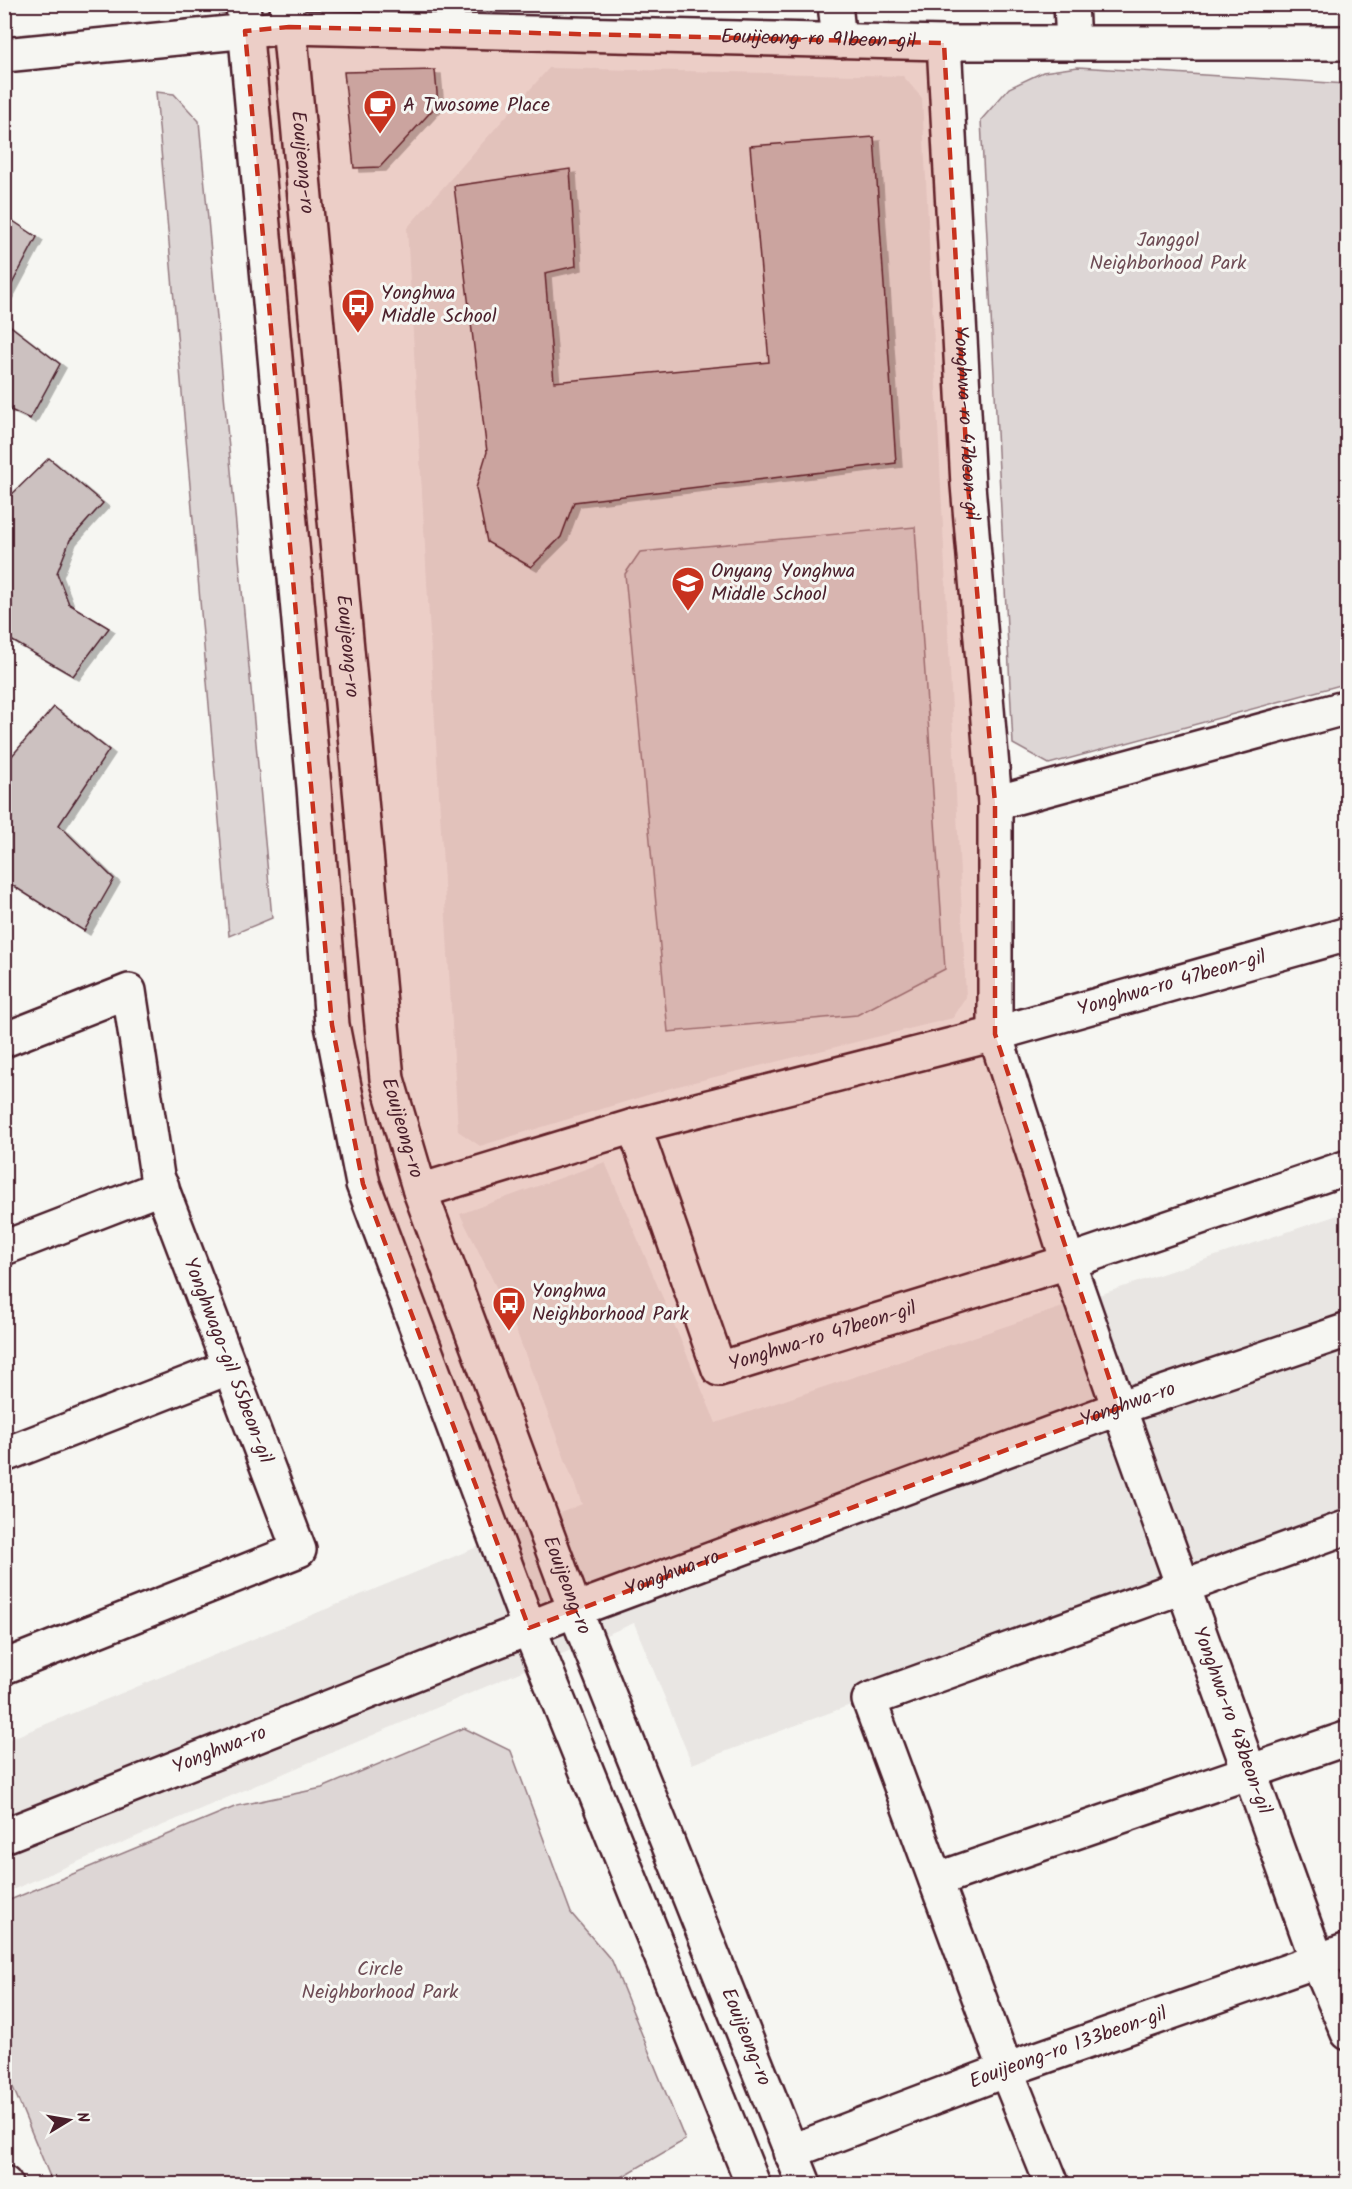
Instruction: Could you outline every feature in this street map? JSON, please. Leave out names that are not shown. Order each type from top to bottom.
[{"type":"street","points":[[835,4],[839,41]]},
{"type":"street","points":[[1071,4],[1073,43]]},
{"type":"street","name":"Eouijeong-ro 91beon-gil","points":[[4,55],[244,18],[288,16],[944,44],[1073,43],[1345,35]]},
{"type":"street","name":"Eouijeong-ro","points":[[288,16],[387,1079],[420,1191],[575,1610],[804,2184]]},
{"type":"street","points":[[244,18],[314,787],[332,1025],[363,1184],[529,1628],[753,2184]]},
{"type":"street","name":"Yonghwa-ro 47beon-gil","points":[[944,44],[968,485],[995,803],[995,1034],[1068,1262],[1119,1408]]},
{"type":"street","points":[[995,803],[1347,707]]},
{"type":"street","name":"Yonghwa-ro 47beon-gil","points":[[420,1191],[634,1125],[995,1034],[1347,934]]},
{"type":"street","name":"Yonghwago-gil 55beon-gil","points":[[4,1040],[129,990],[157,1176],[299,1550],[4,1667]]},
{"type":"street","name":"Yonghwa-ro 47beon-gil","points":[[634,1125],[719,1369],[1068,1262],[1347,1167]]},
{"type":"street","points":[[4,1248],[162,1187]]},
{"type":"street","name":"Yonghwa-ro","points":[[4,1836],[575,1610],[1119,1408],[1347,1330]]},
{"type":"street","points":[[4,1455],[230,1367]]},
{"type":"street","name":"Yonghwa-ro 48beon-gil","points":[[1119,1408],[1317,1960],[1347,2032]]},
{"type":"street","points":[[1052,2184],[1006,2070],[869,1700],[1347,1527]]},
{"type":"street","points":[[936,1880],[1347,1738]]},
{"type":"street","name":"Eouijeong-ro 133beon-gil","points":[[790,2152],[1006,2070],[1347,1950]]},
{"type":"highlighted area","points":[[289,27],[944,43],[968,485],[995,803],[995,1034],[1119,1408],[529,1628],[363,1184],[332,1025],[245,31]]},
{"type":"shaded area","name":"Onyang Yonghwa Middle School","points":[[549,68],[903,76],[922,98],[966,997],[953,1018],[674,1087],[480,1146],[458,1131],[407,228]]},
{"type":"shaded area","points":[[605,1162],[716,1423],[1347,1212],[1347,1520],[692,1764],[634,1623],[5,1893],[5,1741],[582,1504],[511,1317],[460,1214]]},
{"type":"green space","name":"Janggol Neighborhood Park","points":[[1078,67],[1347,84],[1348,683],[1049,764],[1013,744],[981,120],[1009,88],[1043,72]]},
{"type":"green space","points":[[156,92],[174,94],[199,121],[272,918],[229,936]]},
{"type":"green space","points":[[915,527],[945,969],[857,1015],[668,1032],[625,574],[640,552]]},
{"type":"green space","name":"Circle Neighborhood Park","points":[[464,1728],[511,1751],[571,1913],[612,1961],[685,2140],[610,2184],[53,2184],[5,2068],[5,1902],[237,1806],[322,1788]]},
{"type":"building","name":"A Twosome Place","points":[[435,70],[438,104],[380,167],[354,168],[344,72]]},
{"type":"building","points":[[874,137],[896,463],[574,502],[561,537],[531,567],[487,542],[476,488],[487,452],[454,186],[570,169],[576,266],[545,273],[554,382],[769,362],[750,146]]},
{"type":"building","points":[[4,215],[37,237],[4,299]]},
{"type":"building","points":[[4,321],[60,364],[30,419],[4,407]]},
{"type":"building","points":[[49,458],[103,503],[70,540],[57,573],[69,604],[109,628],[73,676],[4,636],[4,502]]},
{"type":"building","points":[[54,707],[109,750],[59,825],[114,879],[84,931],[4,880],[4,765]]},
{"type":"place","name":"A Twosome Place","points":[[380,135]]},
{"type":"place","name":"Yonghwa Middle School","points":[[358,334]]},
{"type":"place","name":"Onyang Yonghwa Middle School","points":[[688,612]]},
{"type":"place","name":"Yonghwa Neighborhood Park","points":[[509,1332]]}]
